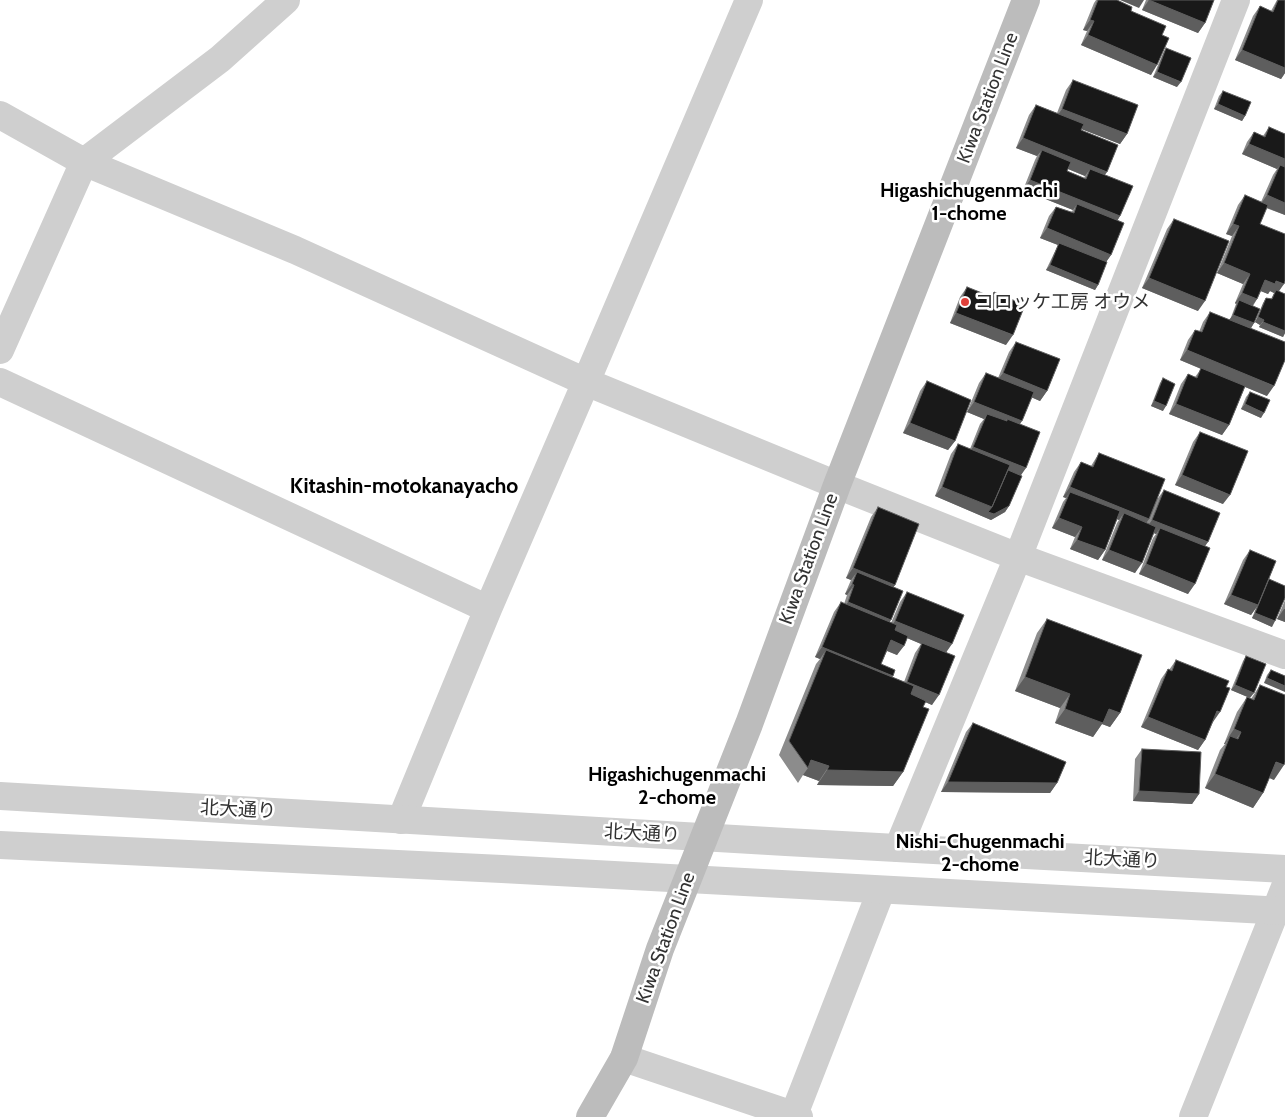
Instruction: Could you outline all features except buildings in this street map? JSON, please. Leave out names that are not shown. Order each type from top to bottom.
[{"type":"main road","name":"Kiwa Station Line","points":[[590,1117],[624,1058],[660,949],[749,724],[837,485],[1026,0]]},
{"type":"street","points":[[0,350],[84,162],[220,59],[286,0]]},
{"type":"street","points":[[401,820],[488,608],[749,0]]},
{"type":"street","points":[[898,848],[1018,557],[1236,0]]},
{"type":"street","points":[[0,115],[84,162],[295,250],[586,382],[1018,557],[1285,655]]},
{"type":"street","points":[[0,382],[488,608]]},
{"type":"street","name":"北大通り","points":[[0,796],[1285,869]]},
{"type":"street","points":[[0,845],[881,891],[1282,903],[1193,1117]]},
{"type":"street","points":[[624,1058],[795,1116],[881,891]]},
{"type":"place","name":"コロッケ工房 オウメ","points":[[965,302]]},
{"type":"district","name":"Higashichugenmachi 1-chome","points":[[969,202]]},
{"type":"district","name":"Kitashin-motokanayacho","points":[[404,487]]},
{"type":"district","name":"Higashichugenmachi 2-chome","points":[[677,786]]},
{"type":"district","name":"Nishi-Chugenmachi 2-chome","points":[[980,854]]}]
